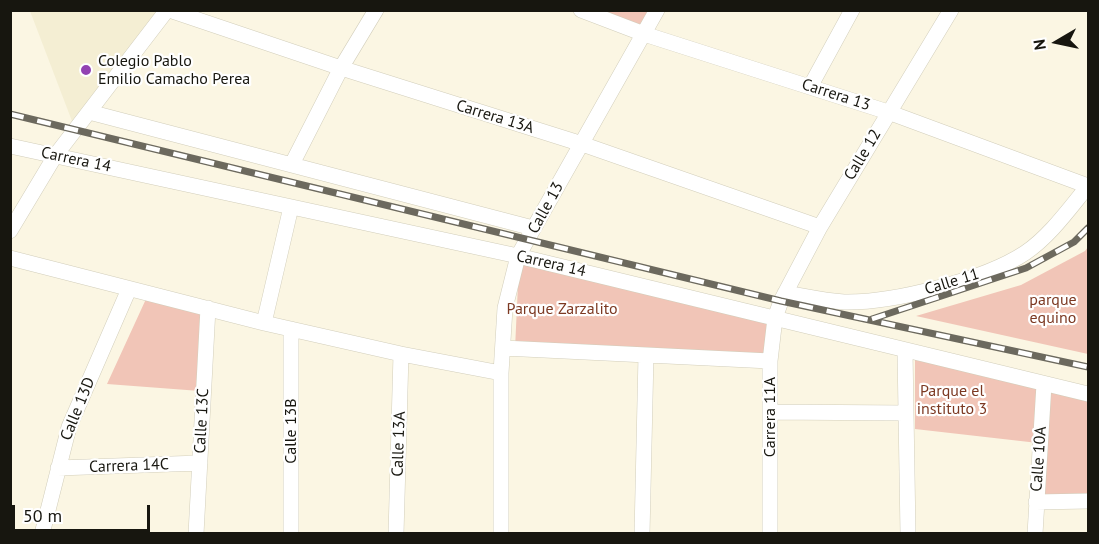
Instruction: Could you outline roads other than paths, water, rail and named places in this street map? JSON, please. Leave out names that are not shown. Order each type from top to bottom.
[{"type":"street","name":"Carrera 13A","points":[[168,10],[341,68],[582,144],[820,227]]},
{"type":"street","points":[[10,231],[55,156],[168,10]]},
{"type":"street","points":[[292,164],[341,68],[376,10]]},
{"type":"street","name":"Carrera 13","points":[[581,10],[644,33],[888,112],[1089,186]]},
{"type":"street","name":"Calle 13","points":[[501,534],[502,348],[506,308],[518,256],[657,10]]},
{"type":"street","points":[[810,87],[852,10]]},
{"type":"street","name":"Calle 12","points":[[783,297],[820,227],[951,10]]},
{"type":"street","name":"Carrera 14","points":[[88,112],[533,228]]},
{"type":"street","name":"Carrera 14","points":[[10,146],[518,256],[1089,394]]},
{"type":"street","name":"Calle 11","points":[[783,297],[864,302],[940,287],[978,275],[1024,253],[1050,230],[1089,186]]},
{"type":"street","points":[[264,323],[291,207]]},
{"type":"street","points":[[10,258],[264,323],[401,354],[501,373]]},
{"type":"street","name":"Calle 13D","points":[[42,534],[69,427],[129,289]]},
{"type":"street","name":"Carrera 11A","points":[[770,534],[770,361],[775,318],[783,297]]},
{"type":"street","name":"Calle 13C","points":[[196,534],[208,308]]},
{"type":"street","name":"Calle 13B","points":[[291,329],[291,534]]},
{"type":"street","points":[[502,348],[770,361]]},
{"type":"street","points":[[905,351],[908,534]]},
{"type":"street","name":"Calle 13A","points":[[396,534],[401,354]]},
{"type":"street","points":[[642,534],[646,355]]},
{"type":"street","name":"Calle 10A","points":[[1035,534],[1044,384]]},
{"type":"street","points":[[770,412],[906,414]]},
{"type":"street","name":"Carrera 14C","points":[[58,468],[200,463]]},
{"type":"street","points":[[1036,502],[1089,501]]},
{"type":"railway","points":[[10,114],[781,301],[1088,367]]},
{"type":"railway","points":[[872,319],[1026,268],[1074,242],[1088,228]]},
{"type":"place","name":"Colegio Pablo Emilio Camacho Perea","points":[[86,70]]},
{"type":"park label","name":"Parque Zarzalito","points":[[562,309]]},
{"type":"park label","name":"parque equino","points":[[1053,309]]},
{"type":"park label","name":"Parque el instituto 3","points":[[952,400]]}]
